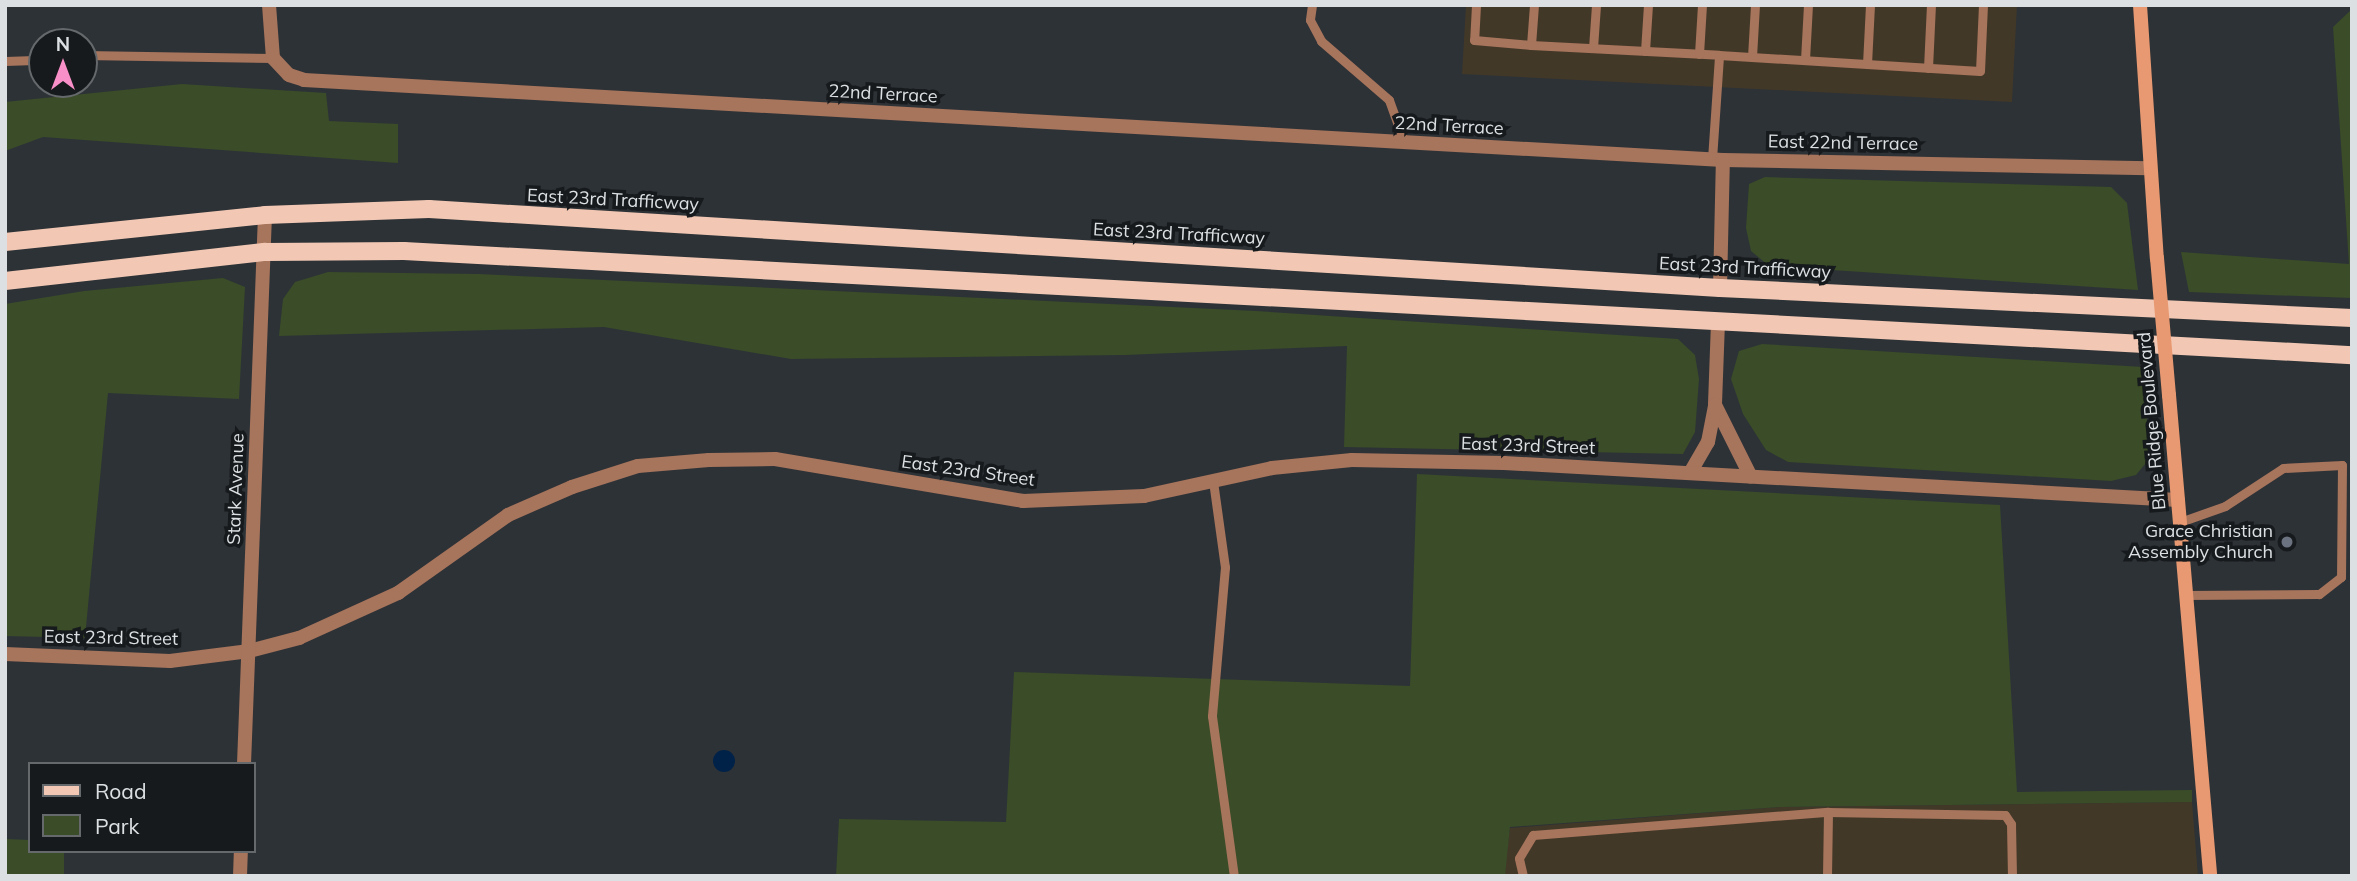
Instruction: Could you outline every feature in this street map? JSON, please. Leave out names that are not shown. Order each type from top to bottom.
[{"type":"main road","name":"Blue Ridge Boulevard","points":[[2140,5],[2149,168],[2210,876]]},
{"type":"main road","name":"East 23rd Trafficway","points":[[5,242],[265,215],[429,209],[1720,288],[2352,318]]},
{"type":"main road","points":[[5,281],[265,252],[404,251],[2352,355]]},
{"type":"street","points":[[269,5],[267,21],[273,58]]},
{"type":"street","name":"22nd Terrace","points":[[273,58],[289,75],[304,80],[1537,150]]},
{"type":"street","name":"East 22nd Terrace","points":[[1537,150],[1718,160],[2149,168]]},
{"type":"street","points":[[1718,160],[1720,288]]},
{"type":"street","name":"Stark Avenue","points":[[244,762],[265,215]]},
{"type":"street","points":[[1690,473],[1708,442],[1716,405],[1718,322]]},
{"type":"street","points":[[1716,405],[1752,477]]},
{"type":"street","name":"East 23rd Street","points":[[5,654],[170,661],[249,651],[299,638],[353,617],[398,593],[508,515],[572,487],[638,466],[775,459],[1023,501],[1144,496],[1272,468],[1352,460],[1690,473],[2179,500]]},
{"type":"street","points":[[240,876],[241,853]]},
{"type":"lane","points":[[1312,5],[1310,20],[1321,41],[1389,100],[1404,142]]},
{"type":"lane","points":[[1476,5],[1474,40],[1980,71],[1983,5]]},
{"type":"lane","points":[[1531,45],[1534,5]]},
{"type":"lane","points":[[1593,48],[1595,5]]},
{"type":"lane","points":[[1645,51],[1648,5]]},
{"type":"lane","points":[[1699,54],[1702,5]]},
{"type":"lane","points":[[1752,57],[1755,5]]},
{"type":"lane","points":[[1805,60],[1808,5]]},
{"type":"lane","points":[[1867,64],[1870,5]]},
{"type":"lane","points":[[1928,68],[1931,5]]},
{"type":"lane","points":[[98,55],[273,58]]},
{"type":"lane","points":[[1718,160],[1719,55]]},
{"type":"lane","points":[[5,61],[28,60]]},
{"type":"lane","points":[[2180,522],[2225,506],[2283,468],[2342,466],[2341,578],[2319,594],[2185,595]]},
{"type":"lane","points":[[1213,481],[1225,567],[1212,716],[1234,876]]},
{"type":"lane","points":[[1827,876],[1828,812]]},
{"type":"lane","points":[[1523,876],[1519,858],[1533,835],[1828,812],[2005,815],[2011,824],[2012,876]]},
{"type":"shaded area","points":[[1466,5],[2017,5],[2012,102],[1462,74]]},
{"type":"shaded area","points":[[2192,802],[2198,876],[1505,876],[1504,870],[1510,828],[1781,807]]},
{"type":"green space","points":[[2352,9],[2352,298],[2189,292],[2181,252],[2349,264],[2333,27]]},
{"type":"green space","points":[[182,84],[326,93],[329,121],[398,124],[398,163],[43,137],[5,151],[5,102],[44,98],[98,98],[98,93]]},
{"type":"green space","points":[[1765,177],[2111,187],[2127,203],[2138,290],[1769,266],[1751,251],[1746,228],[1749,184]]},
{"type":"green space","points":[[328,272],[479,274],[1256,311],[1678,339],[1695,355],[1699,379],[1695,432],[1683,454],[1344,447],[1347,346],[1125,355],[791,359],[604,327],[279,336],[283,299],[295,282]]},
{"type":"green space","points":[[223,278],[245,287],[239,399],[108,393],[85,638],[5,636],[5,304],[84,291]]},
{"type":"green space","points":[[1762,344],[2143,367],[2150,458],[2136,475],[2111,481],[1788,462],[1766,450],[1743,414],[1731,379],[1739,351]]},
{"type":"green space","points":[[1417,474],[2000,505],[2017,792],[2192,790],[2192,802],[1781,807],[1510,827],[1505,876],[836,876],[839,819],[1006,822],[1014,672],[1410,686]]},
{"type":"green space","points":[[5,839],[28,840],[28,853],[64,853],[64,876],[5,876]]},
{"type":"water","points":[[724,750],[732,753],[735,761],[732,769],[724,772],[716,769],[713,761],[716,753]]},
{"type":"place","name":"Grace Christian Assembly Church","points":[[2287,542]]}]
